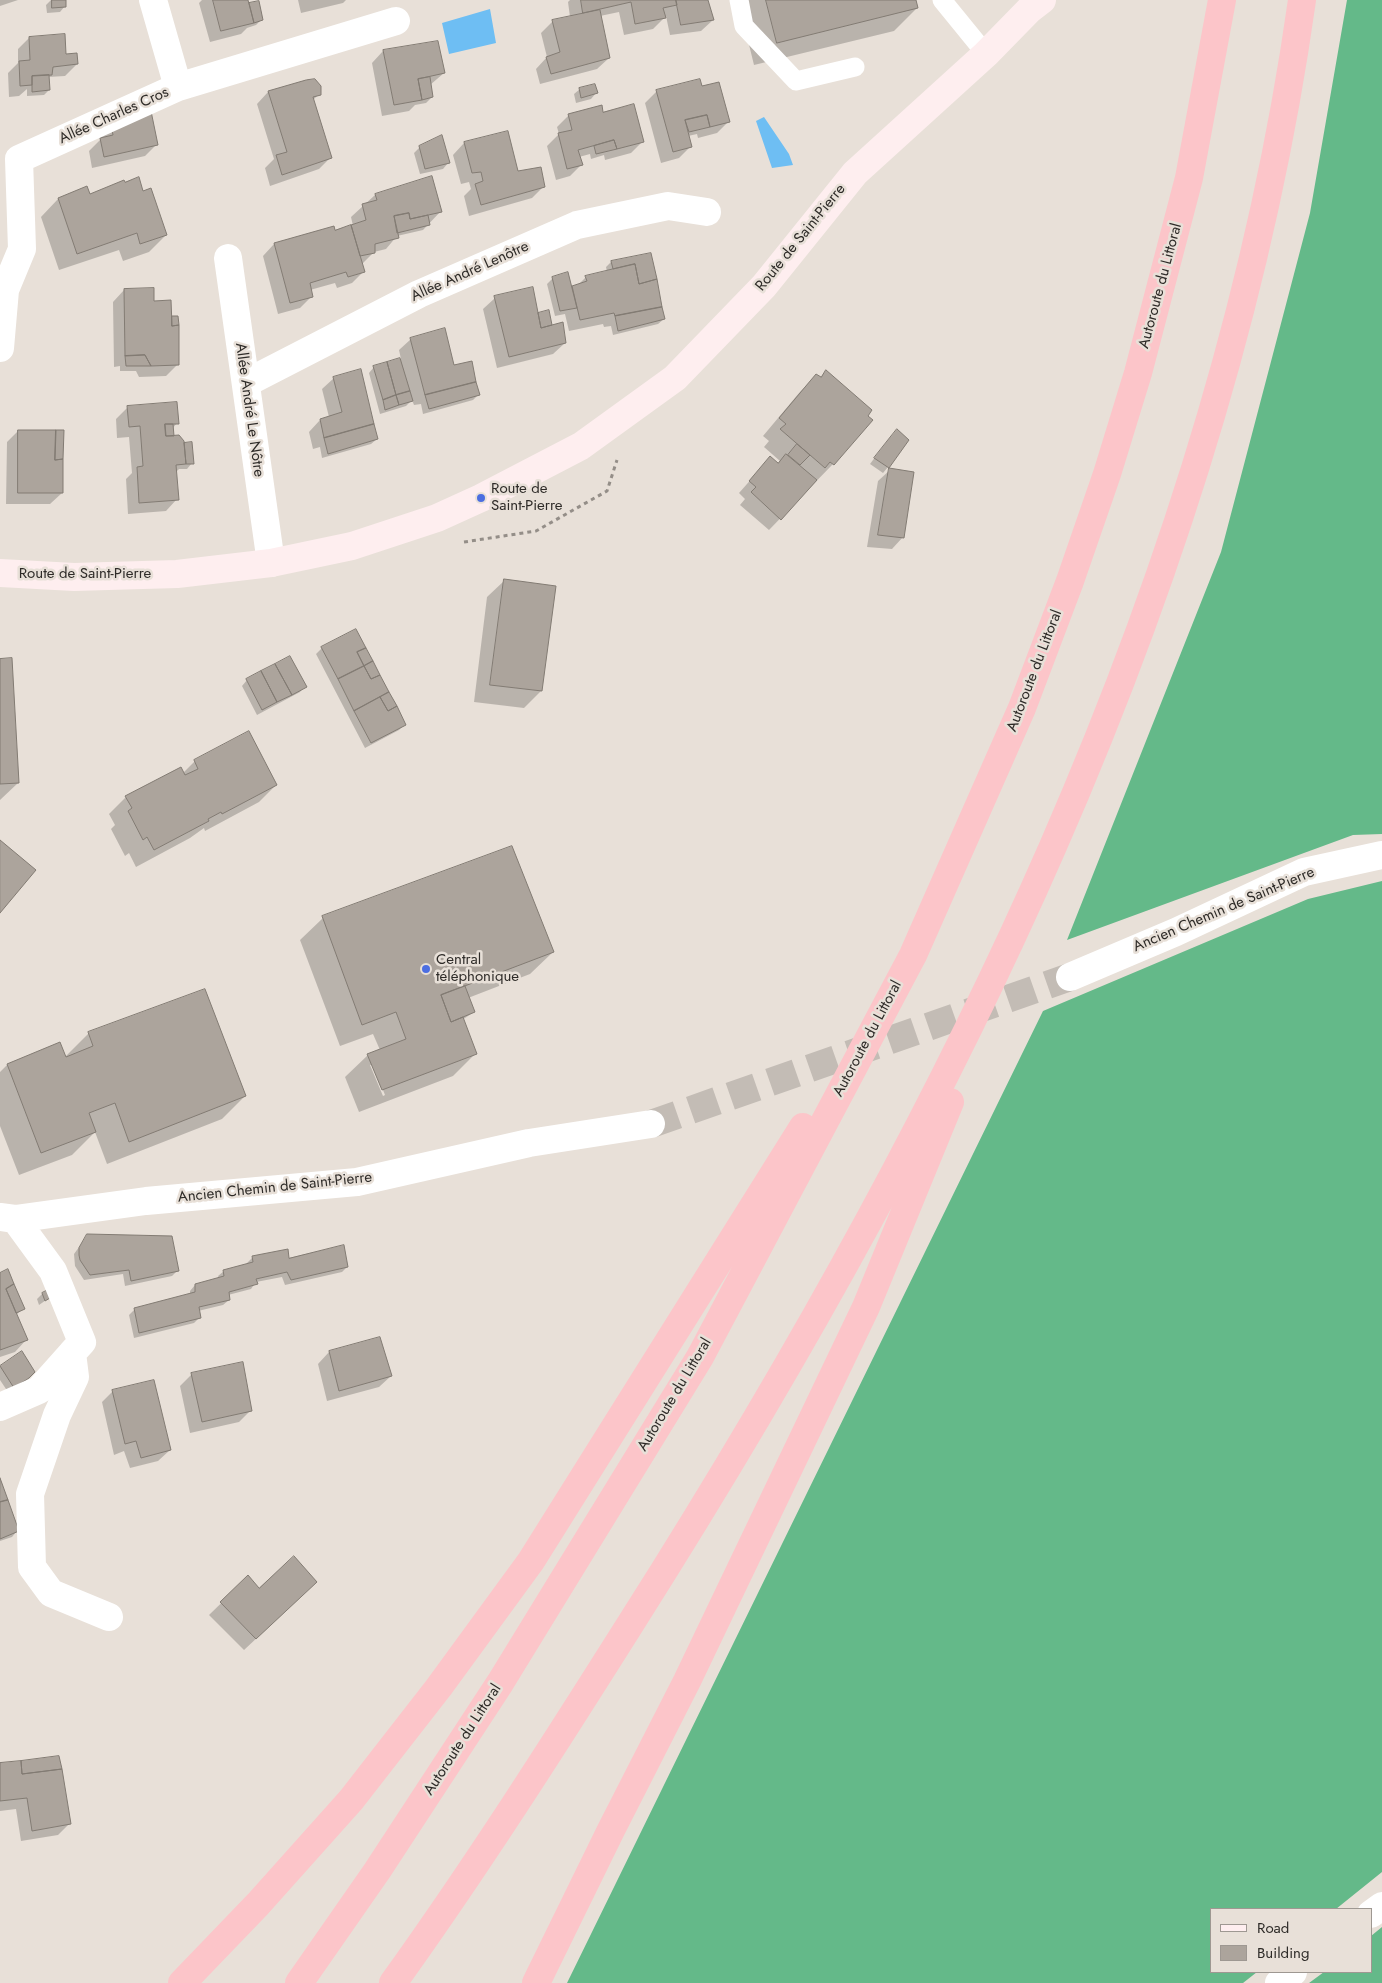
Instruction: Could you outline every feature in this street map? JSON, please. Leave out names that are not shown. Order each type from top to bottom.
[{"type":"highway","name":"Autoroute du Littoral","points":[[300,1983],[377,1871],[500,1683],[700,1356],[912,955],[1022,708],[1070,581],[1107,474],[1138,373],[1189,178],[1222,0]]},
{"type":"highway","points":[[536,1983],[611,1830],[687,1682],[866,1307],[1072,802],[1147,611],[1195,468],[1250,276],[1279,136],[1302,0]]},
{"type":"highway","points":[[393,1983],[534,1777],[699,1516],[803,1340],[899,1165],[994,978],[1072,802]]},
{"type":"highway","points":[[182,1983],[258,1904],[351,1800],[439,1687],[531,1561],[912,955]]},
{"type":"main road","name":"Route de Saint-Pierre","points":[[0,573],[74,577],[167,574],[271,563],[352,546],[437,518],[481,498],[581,446],[675,378],[764,286],[856,173],[986,54],[1029,10],[1042,0]]},
{"type":"street","points":[[153,0],[178,87]]},
{"type":"street","name":"Allée Charles Cros","points":[[0,348],[5,290],[22,249],[19,158],[178,87],[396,21]]},
{"type":"street","name":"Allée André Lenôtre","points":[[246,383],[419,294],[577,225],[668,206],[708,212]]},
{"type":"street","name":"Allée André Le Nôtre","points":[[228,258],[271,563]]},
{"type":"street","name":"Ancien Chemin de Saint-Pierre","points":[[1070,977],[1176,932],[1304,872],[1382,855]]},
{"type":"street","name":"Ancien Chemin de Saint-Pierre","points":[[7,1218],[146,1202],[357,1182],[529,1143],[651,1124]]},
{"type":"street","name":"Ancien Chemin de Saint-Pierre","points":[[0,1407],[39,1390],[82,1342],[53,1271],[7,1218]]},
{"type":"street","name":"Ancien Chemin de Saint-Pierre","points":[[72,1353],[75,1377],[57,1415],[30,1494],[32,1567],[51,1593],[109,1617]]},
{"type":"street","points":[[1279,1983],[1292,1973]]},
{"type":"lane","points":[[739,0],[744,26],[796,81],[855,67]]},
{"type":"lane","points":[[942,0],[986,54]]},
{"type":"green space","points":[[1347,0],[1382,0],[1382,834],[1353,835],[1067,940],[1221,552],[1310,213]]},
{"type":"green space","points":[[1382,881],[1382,1872],[1337,1908],[1210,1908],[1210,1973],[1256,1973],[1243,1983],[567,1983],[1043,1011],[1308,899]]},
{"type":"green space","points":[[1382,1927],[1382,1983],[1309,1983],[1323,1973],[1372,1973],[1372,1935]]},
{"type":"water","points":[[490,9],[496,43],[449,54],[442,23]]},
{"type":"water","points":[[764,117],[789,154],[793,165],[772,168],[756,121]]},
{"type":"building","points":[[52,0],[66,0],[66,7],[52,8]]},
{"type":"building","points":[[213,0],[248,0],[254,23],[221,31]]},
{"type":"building","points":[[581,0],[676,0],[677,5],[663,8],[666,18],[635,24],[631,2],[583,13]]},
{"type":"building","points":[[676,0],[708,0],[714,20],[681,25]]},
{"type":"building","points":[[766,0],[916,0],[918,8],[777,43]]},
{"type":"building","points":[[259,1],[263,20],[254,23],[249,3]]},
{"type":"building","points":[[600,10],[610,58],[551,74],[546,57],[560,52],[552,20]]},
{"type":"building","points":[[65,34],[66,54],[77,53],[78,64],[53,67],[52,75],[32,76],[32,85],[20,86],[19,61],[30,60],[29,37]]},
{"type":"building","points":[[438,41],[445,73],[418,79],[422,100],[394,105],[383,50]]},
{"type":"building","points":[[49,75],[50,90],[32,92],[32,76]]},
{"type":"building","points":[[430,77],[433,97],[422,100],[418,79]]},
{"type":"building","points":[[315,79],[321,86],[321,95],[313,97],[332,158],[282,175],[276,155],[287,152],[268,91]]},
{"type":"building","points":[[700,79],[702,86],[719,82],[730,122],[710,127],[707,115],[685,120],[692,147],[673,152],[656,90]]},
{"type":"building","points":[[595,84],[598,93],[581,98],[579,88]]},
{"type":"building","points":[[634,104],[644,142],[617,149],[614,140],[578,150],[583,165],[567,169],[558,133],[572,130],[568,114],[602,105],[603,112]]},
{"type":"building","points":[[151,111],[158,145],[104,157],[100,138],[113,135],[110,121]]},
{"type":"building","points":[[707,115],[710,127],[689,132],[685,120]]},
{"type":"building","points":[[508,131],[518,171],[541,167],[545,187],[481,205],[475,184],[483,181],[481,172],[472,173],[464,142]]},
{"type":"building","points":[[442,135],[450,163],[425,169],[419,146]]},
{"type":"building","points":[[614,140],[617,149],[596,154],[594,146]]},
{"type":"building","points":[[432,176],[442,212],[410,219],[409,213],[394,216],[399,238],[375,244],[375,253],[360,256],[351,225],[366,220],[362,204],[377,200],[375,194]]},
{"type":"building","points":[[139,177],[143,191],[151,188],[167,235],[140,244],[137,233],[77,254],[58,198],[87,186],[90,194],[124,180],[125,182]]},
{"type":"building","points":[[409,213],[410,219],[428,215],[430,225],[397,233],[394,216]]},
{"type":"building","points":[[351,225],[365,272],[348,277],[346,272],[310,283],[313,297],[290,303],[274,243],[334,226],[335,230]]},
{"type":"building","points":[[651,253],[657,279],[639,284],[635,264],[613,269],[611,261]]},
{"type":"building","points":[[635,264],[639,284],[657,279],[662,307],[615,316],[614,313],[580,320],[572,286],[587,281],[585,276]]},
{"type":"building","points":[[568,272],[577,308],[560,311],[552,277]]},
{"type":"building","points":[[533,287],[541,328],[563,322],[566,343],[509,357],[494,296]]},
{"type":"building","points":[[154,288],[154,301],[171,300],[172,326],[179,325],[179,365],[151,366],[145,355],[125,356],[124,289]]},
{"type":"building","points":[[662,307],[665,319],[618,331],[615,316]]},
{"type":"building","points":[[549,310],[552,325],[541,328],[538,313]]},
{"type":"building","points":[[172,316],[178,316],[179,325],[172,326]]},
{"type":"building","points":[[445,328],[454,365],[472,361],[476,382],[425,395],[410,338]]},
{"type":"building","points":[[145,355],[151,366],[126,366],[125,356]]},
{"type":"building","points":[[400,358],[410,391],[396,395],[387,362]]},
{"type":"building","points":[[387,362],[396,395],[383,400],[373,366]]},
{"type":"building","points":[[361,369],[374,424],[324,438],[320,419],[342,412],[333,377]]},
{"type":"building","points":[[826,370],[872,410],[868,416],[873,420],[834,465],[830,462],[825,468],[780,429],[786,424],[779,418],[816,374],[821,377]]},
{"type":"building","points":[[476,382],[480,395],[429,409],[425,395]]},
{"type":"building","points":[[410,391],[413,401],[399,405],[396,395]]},
{"type":"building","points":[[396,395],[399,405],[385,410],[383,400]]},
{"type":"building","points":[[177,402],[179,424],[165,424],[166,436],[179,435],[184,441],[186,464],[176,465],[179,500],[139,503],[137,467],[143,466],[140,426],[129,427],[127,406]]},
{"type":"building","points":[[165,424],[173,424],[174,436],[166,436]]},
{"type":"building","points":[[374,424],[378,439],[328,454],[324,438]]},
{"type":"building","points":[[897,429],[909,440],[889,468],[874,458]]},
{"type":"building","points":[[18,430],[56,430],[55,460],[63,459],[63,493],[18,493]]},
{"type":"building","points":[[56,430],[64,430],[63,459],[55,460]]},
{"type":"building","points":[[192,442],[194,464],[186,464],[184,443]]},
{"type":"building","points":[[797,444],[810,455],[800,465],[788,455]]},
{"type":"building","points":[[786,454],[817,480],[781,520],[751,492],[756,487],[749,481],[770,456],[778,463]]},
{"type":"building","points":[[889,468],[914,472],[904,538],[878,535]]},
{"type":"building","points":[[504,579],[556,586],[542,691],[490,685]]},
{"type":"building","points":[[356,629],[366,648],[357,652],[364,666],[338,679],[321,647]]},
{"type":"building","points":[[366,648],[373,661],[364,666],[357,652]]},
{"type":"building","points":[[290,656],[307,687],[292,695],[275,664]]},
{"type":"building","points":[[12,658],[19,783],[0,784],[0,659]]},
{"type":"building","points":[[373,661],[380,675],[371,679],[364,666]]},
{"type":"building","points":[[275,664],[292,695],[277,702],[261,671]]},
{"type":"building","points":[[364,666],[371,679],[380,675],[389,692],[354,711],[338,679]]},
{"type":"building","points":[[261,671],[277,702],[262,710],[246,679]]},
{"type":"building","points":[[389,692],[397,706],[388,711],[380,697]]},
{"type":"building","points":[[380,697],[388,711],[397,706],[406,725],[371,743],[354,711]]},
{"type":"building","points":[[249,731],[277,785],[222,814],[221,812],[208,819],[209,821],[154,850],[147,837],[143,840],[128,811],[132,808],[125,796],[181,767],[185,775],[198,769],[194,760]]},
{"type":"building","points":[[0,840],[36,870],[0,913]]},
{"type":"building","name":"Central téléphonique","points":[[512,846],[554,952],[441,995],[451,1022],[463,1017],[477,1054],[382,1090],[367,1054],[406,1039],[396,1012],[362,1025],[322,916]]},
{"type":"building","points":[[465,986],[475,1012],[451,1022],[441,995]]},
{"type":"building","points":[[205,989],[246,1096],[129,1142],[115,1103],[89,1113],[96,1132],[41,1153],[7,1064],[60,1042],[66,1057],[93,1046],[88,1032]]},
{"type":"building","points":[[87,1234],[172,1236],[179,1271],[131,1281],[129,1270],[90,1275],[80,1260],[79,1255],[79,1248]]},
{"type":"building","points":[[344,1245],[348,1267],[291,1280],[287,1272],[256,1279],[258,1284],[229,1292],[230,1300],[199,1307],[201,1318],[139,1333],[134,1308],[195,1292],[195,1284],[224,1276],[223,1270],[253,1262],[252,1256],[288,1249],[289,1258]]},
{"type":"building","points":[[8,1269],[14,1284],[6,1289],[28,1340],[0,1350],[0,1273]]},
{"type":"building","points":[[14,1284],[25,1309],[16,1313],[6,1289]]},
{"type":"building","points":[[48,1290],[50,1298],[45,1301],[42,1293]]},
{"type":"building","points":[[380,1337],[392,1376],[339,1391],[329,1351]]},
{"type":"building","points":[[22,1351],[35,1372],[14,1388],[0,1366]]},
{"type":"building","points":[[243,1362],[252,1411],[202,1422],[191,1373]]},
{"type":"building","points":[[154,1380],[171,1450],[141,1458],[136,1441],[125,1444],[112,1390]]},
{"type":"building","points":[[0,1478],[8,1500],[0,1502]]},
{"type":"building","points":[[8,1500],[19,1531],[0,1539],[0,1502]]},
{"type":"building","points":[[294,1556],[317,1582],[256,1639],[220,1602],[248,1575],[259,1588]]},
{"type":"building","points":[[59,1756],[62,1769],[22,1774],[21,1761]]},
{"type":"building","points":[[21,1761],[22,1774],[62,1769],[71,1824],[32,1831],[27,1798],[0,1801],[0,1763]]},
{"type":"tunnel","points":[[651,1124],[1070,977]]},
{"type":"place","name":"Route de Saint-Pierre","points":[[481,498]]},
{"type":"place","name":"Central téléphonique","points":[[426,969]]}]
